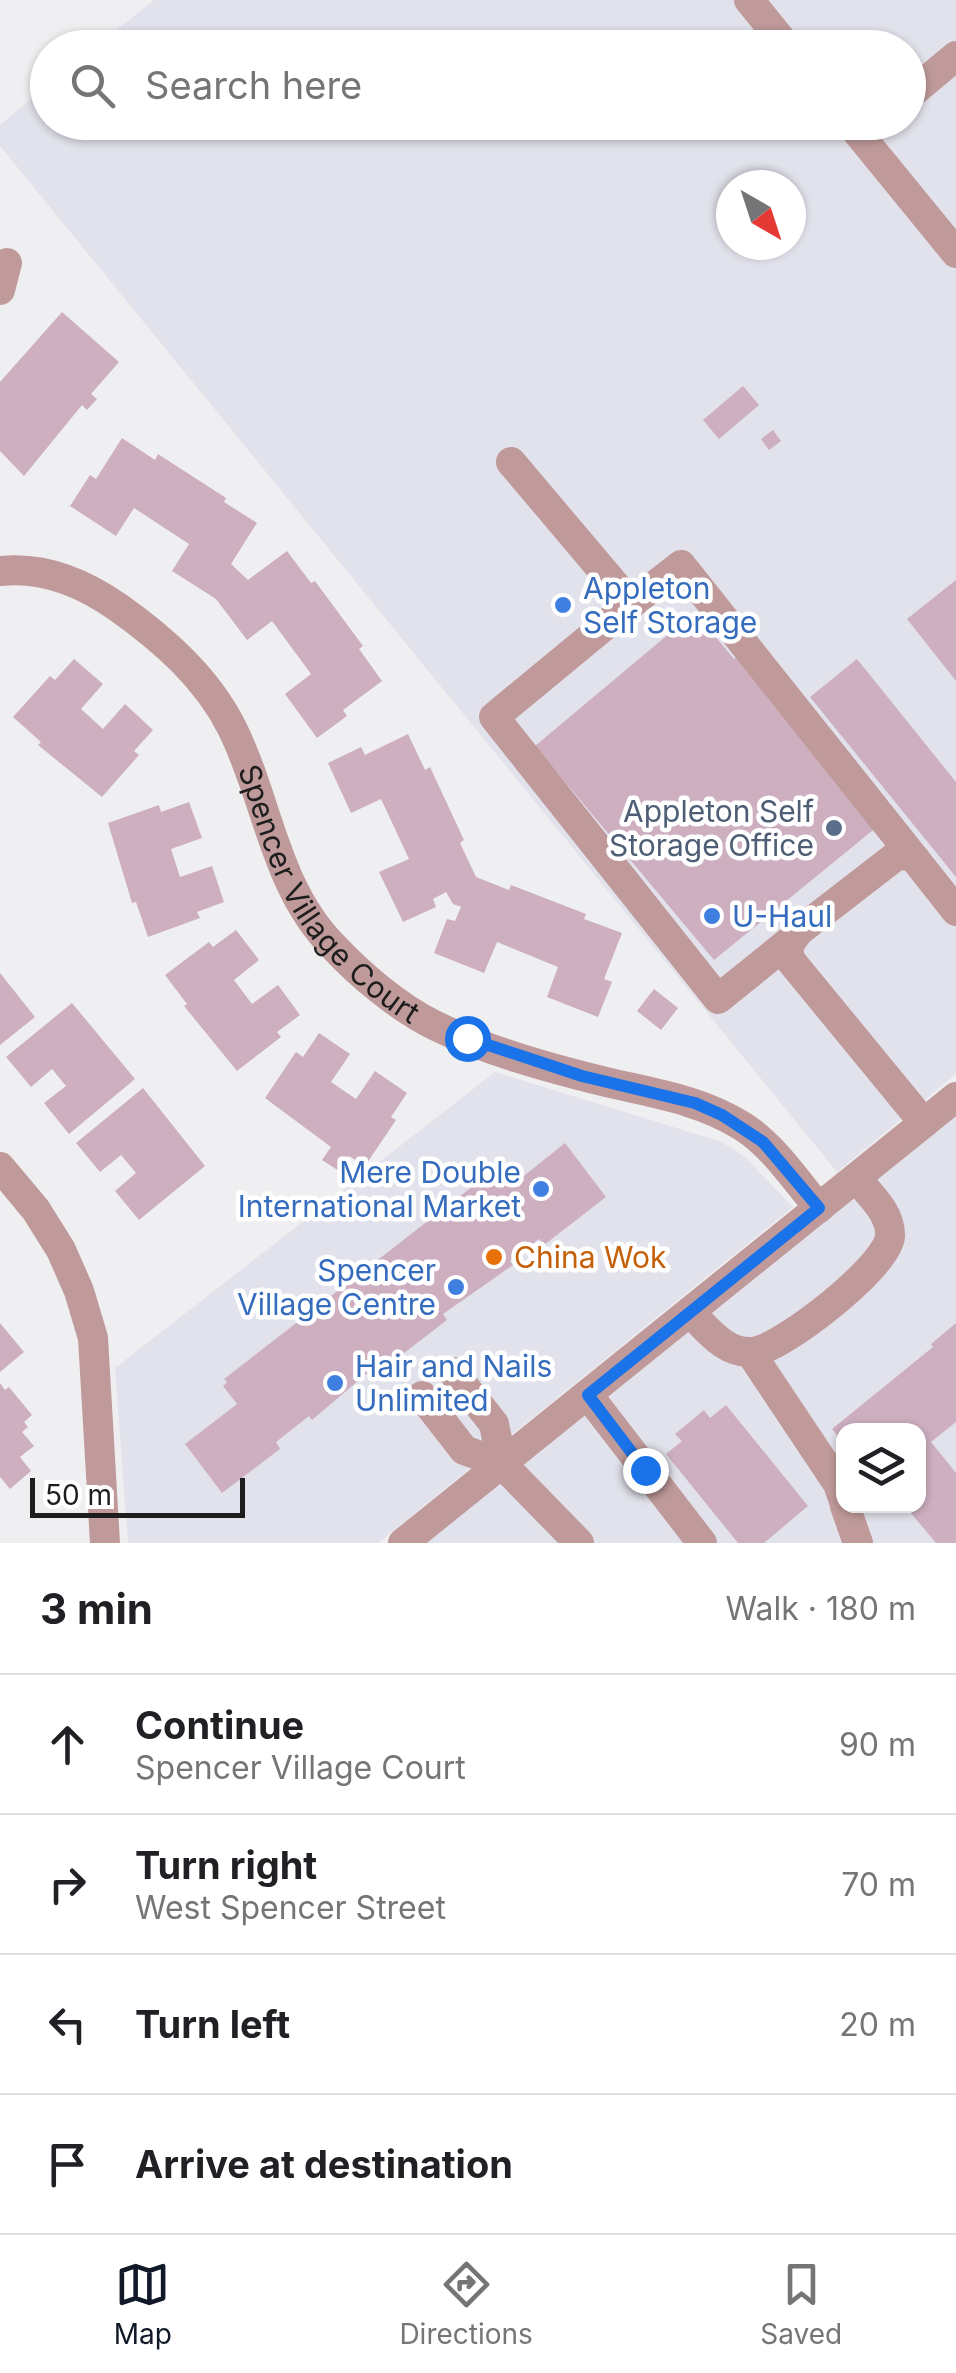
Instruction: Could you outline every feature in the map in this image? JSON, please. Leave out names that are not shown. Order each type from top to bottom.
[{"type":"street","points":[[749,0],[773,30]]},
{"type":"street","points":[[926,81],[956,56]]},
{"type":"street","points":[[872,140],[956,253]]},
{"type":"street","points":[[512,462],[631,604]]},
{"type":"street","points":[[915,859],[896,856],[886,862],[718,999],[494,718],[681,564],[915,859],[956,911]]},
{"type":"street","name":"Spencer Village Court","points":[[0,571],[24,569],[71,580],[106,598],[148,628],[182,660],[210,691],[232,727],[289,883],[307,912],[331,945],[399,1002],[432,1024],[496,1048],[582,1076],[695,1103],[722,1115],[763,1142],[819,1208]]},
{"type":"street","points":[[790,942],[791,961],[924,1123]]},
{"type":"street","points":[[403,1543],[956,1097]]},
{"type":"street","points":[[0,1167],[36,1210],[61,1250],[93,1338],[105,1543]]},
{"type":"street","points":[[690,1312],[723,1345],[750,1352],[778,1344],[875,1266],[890,1240],[888,1218],[856,1178]]},
{"type":"street","points":[[750,1352],[836,1481]]},
{"type":"street","points":[[453,1372],[494,1424],[502,1464]]},
{"type":"street","points":[[588,1395],[702,1543]]},
{"type":"street","points":[[422,1396],[464,1450],[502,1464],[579,1543]]},
{"type":"street","points":[[848,1513],[858,1543]]},
{"type":"shaded area","name":"Appleton Self Storage","points":[[154,0],[956,0],[956,1074],[837,1172],[0,146],[0,125],[30,100],[30,140],[926,140],[926,30],[116,30]]},
{"type":"shaded area","name":"Spencer Village Centre","points":[[495,1072],[722,1142],[745,1157],[793,1207],[378,1543],[128,1543],[115,1368]]},
{"type":"shaded area","points":[[956,1097],[956,1543],[403,1543]]},
{"type":"building","points":[[62,312],[119,362],[91,394],[97,399],[87,410],[82,405],[24,476],[0,451],[0,382]]},
{"type":"building","points":[[743,386],[759,405],[719,439],[703,420]]},
{"type":"building","points":[[773,430],[781,441],[769,450],[761,439]]},
{"type":"building","points":[[122,438],[155,460],[158,454],[257,523],[231,564],[248,580],[287,551],[311,583],[315,581],[363,646],[359,649],[382,681],[343,710],[347,716],[317,738],[285,694],[311,674],[272,621],[247,640],[216,599],[172,571],[189,544],[134,508],[116,536],[70,506],[90,475],[96,479]]},
{"type":"building","points":[[956,580],[956,681],[907,619]]},
{"type":"building","points":[[695,612],[734,659],[737,656],[878,826],[714,960],[535,746]]},
{"type":"building","points":[[74,659],[103,684],[81,709],[103,729],[125,704],[153,730],[134,751],[139,755],[102,797],[38,745],[41,742],[13,717],[50,676],[55,680]]},
{"type":"building","points":[[857,659],[956,782],[956,877],[810,697]]},
{"type":"building","points":[[408,734],[425,770],[430,767],[464,840],[460,843],[476,877],[509,890],[511,885],[586,914],[584,919],[622,933],[604,979],[612,982],[598,1017],[547,997],[558,967],[497,942],[484,973],[434,953],[447,919],[455,921],[461,907],[453,904],[446,892],[433,899],[436,907],[403,922],[379,872],[409,859],[381,799],[351,813],[328,763],[361,747],[365,755]]},
{"type":"building","points":[[189,802],[202,838],[171,849],[180,877],[212,866],[224,902],[197,912],[200,918],[148,937],[136,902],[132,903],[108,823],[159,805],[161,812]]},
{"type":"building","points":[[236,930],[259,960],[234,980],[252,1004],[278,985],[300,1015],[277,1032],[281,1037],[237,1071],[184,1006],[187,1004],[165,975],[209,942],[213,947]]},
{"type":"building","points":[[0,973],[35,1017],[0,1045]]},
{"type":"building","points":[[654,989],[678,1008],[661,1030],[637,1011]]},
{"type":"building","points":[[72,1003],[135,1079],[69,1134],[44,1103],[66,1086],[52,1069],[31,1087],[6,1057]]},
{"type":"building","points":[[319,1033],[350,1054],[331,1082],[356,1099],[375,1071],[407,1093],[391,1117],[396,1120],[365,1166],[349,1156],[339,1171],[322,1160],[331,1147],[265,1098],[296,1052],[303,1057]]},
{"type":"building","points":[[143,1088],[205,1166],[139,1220],[115,1191],[136,1173],[121,1155],[100,1172],[76,1143]]},
{"type":"building","points":[[565,1143],[606,1197],[544,1245],[539,1239],[510,1261],[513,1265],[443,1314],[447,1320],[382,1370],[378,1364],[312,1420],[309,1416],[276,1442],[280,1449],[222,1493],[185,1444],[237,1404],[223,1386],[227,1382],[224,1379],[495,1169],[510,1187]]},
{"type":"building","points":[[0,1323],[24,1352],[0,1372]]},
{"type":"building","points":[[956,1323],[956,1422],[931,1442],[956,1473],[956,1543],[936,1543],[911,1513],[926,1513],[926,1423],[839,1423],[933,1347],[931,1344]]},
{"type":"building","points":[[0,1383],[5,1390],[9,1387],[32,1415],[24,1422],[28,1427],[22,1432],[34,1446],[20,1457],[31,1471],[10,1489],[0,1477]]},
{"type":"building","points":[[726,1405],[808,1506],[764,1543],[738,1543],[666,1454],[682,1441],[675,1434],[704,1410],[710,1418]]},
{"type":"place","name":"Appleton Self Storage","points":[[563,605]]},
{"type":"place","name":"Appleton Self Storage Office","points":[[834,828]]},
{"type":"place","name":"U-Haul","points":[[712,916]]},
{"type":"place","name":"Mere Double International Market","points":[[541,1189]]},
{"type":"place","name":"China Wok","points":[[494,1257]]},
{"type":"place","name":"Spencer Village Centre","points":[[456,1287]]},
{"type":"place","name":"Hair and Nails Unlimited","points":[[335,1383]]},
{"type":"route","points":[[467,1038],[582,1076],[695,1103],[722,1115],[763,1142],[819,1208],[588,1395],[645,1470]]}]
